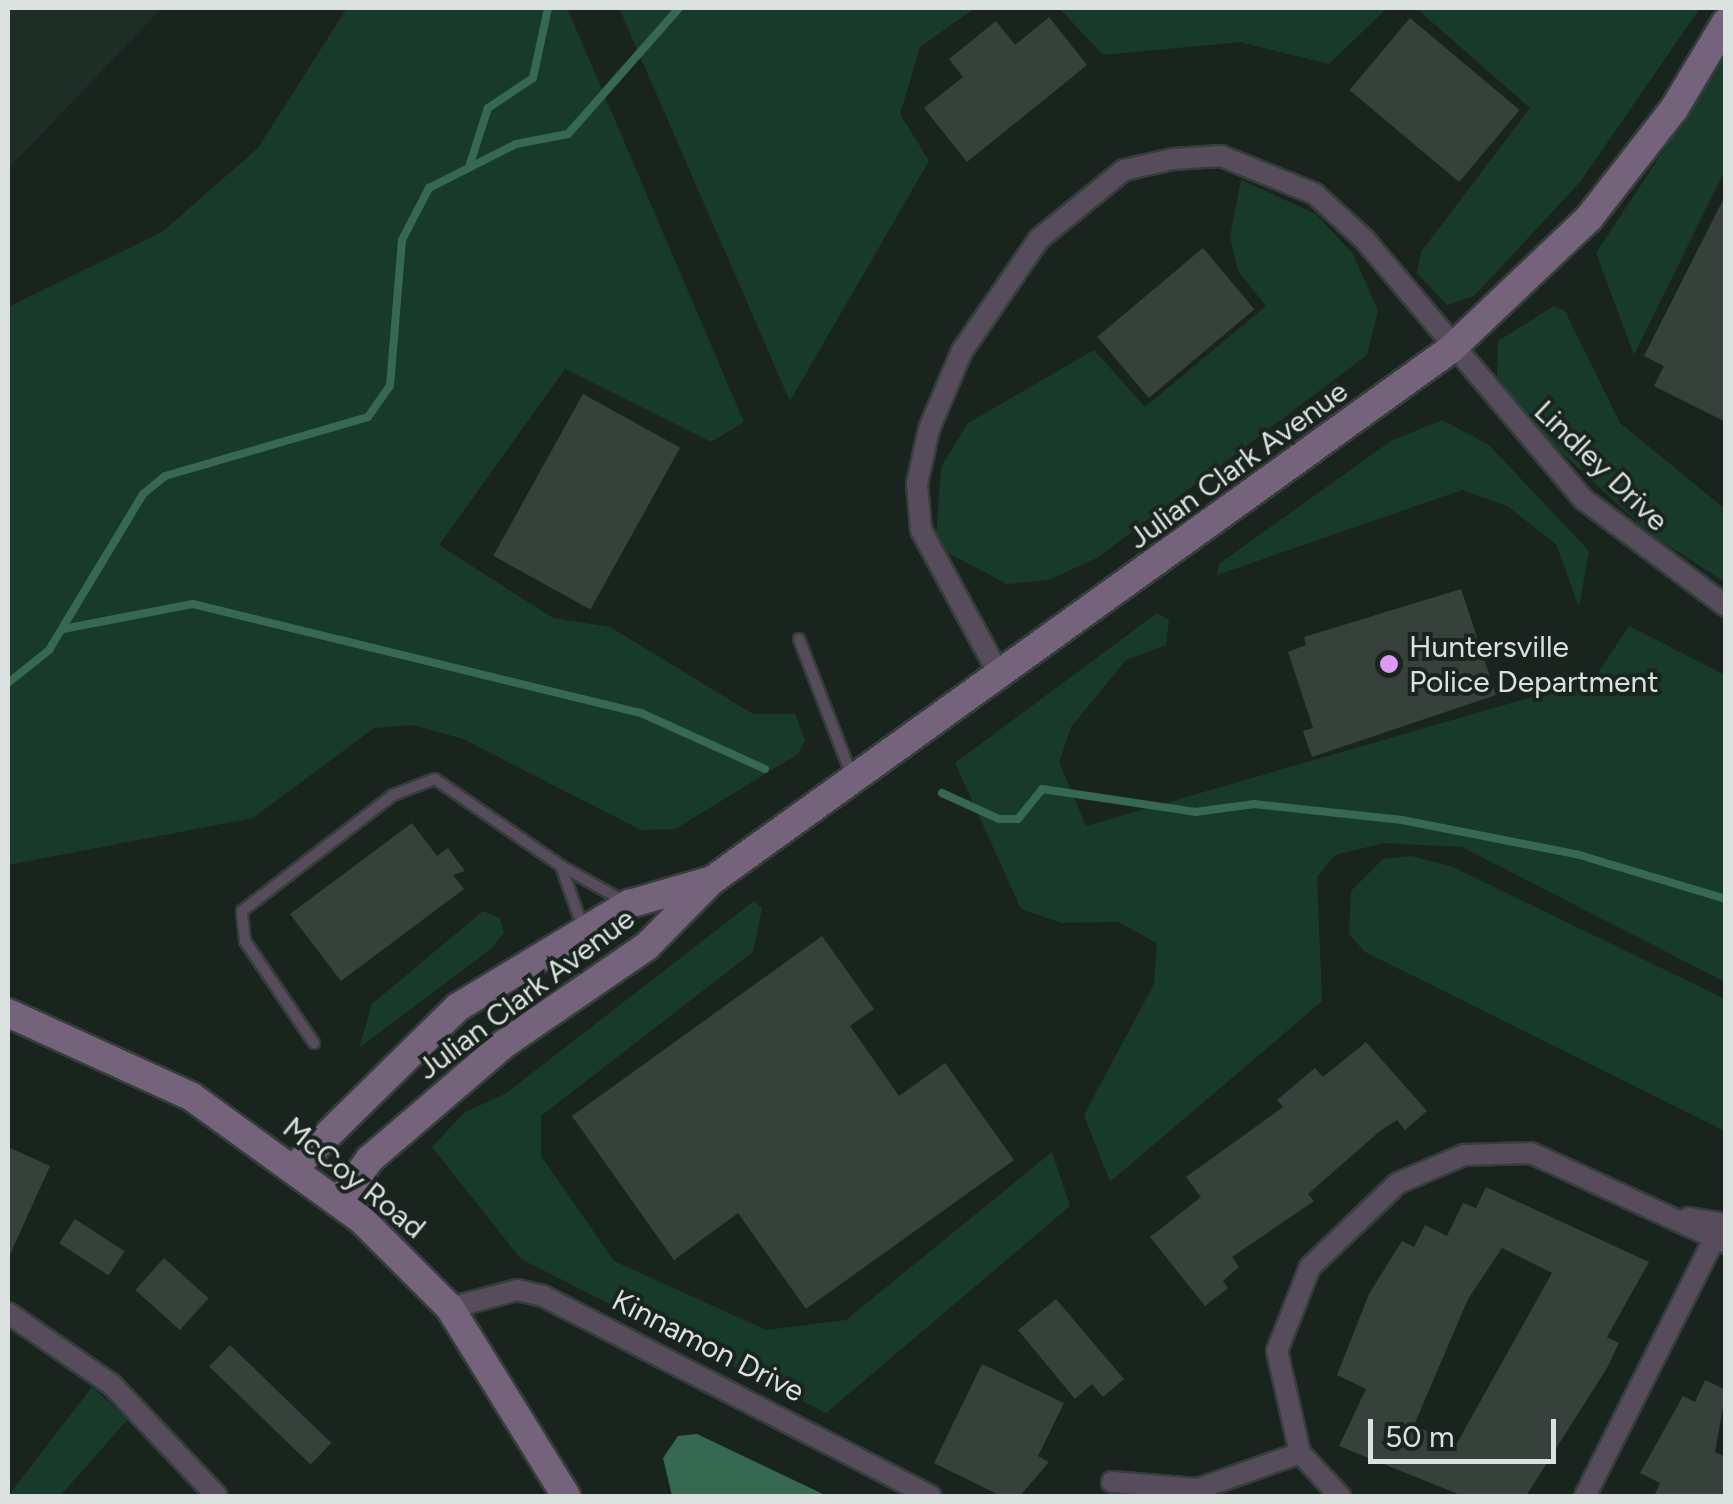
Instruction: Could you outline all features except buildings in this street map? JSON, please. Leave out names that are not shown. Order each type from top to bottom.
[{"type":"street","name":"Julian Clark Avenue","points":[[339,1201],[385,1146],[504,1044],[647,946],[711,881],[854,782],[1451,348],[1588,218],[1726,22]]},
{"type":"street","name":"Lindley Drive","points":[[1000,676],[936,569],[917,484],[929,428],[968,340],[1038,239],[1124,170],[1173,158],[1221,156],[1268,170],[1315,194],[1365,240],[1451,348],[1583,499],[1726,606]]},
{"type":"street","name":"Julian Clark Avenue","points":[[296,1166],[458,1007],[629,904],[711,881]]},
{"type":"street","name":"McCoy Road","points":[[8,1013],[192,1097],[296,1166],[339,1201],[450,1308],[566,1496]]},
{"type":"street","points":[[1340,1496],[1300,1453],[1278,1379],[1289,1308],[1310,1267],[1398,1182],[1464,1155],[1531,1153],[1722,1235],[1585,1496]]},
{"type":"street","name":"Kinnamon Drive","points":[[450,1308],[517,1290],[543,1296],[930,1496]]},
{"type":"street","points":[[8,1313],[110,1384],[217,1496]]},
{"type":"street","points":[[1112,1482],[1198,1489],[1300,1453]]},
{"type":"lane","points":[[799,638],[854,782]]},
{"type":"lane","points":[[314,1042],[245,941],[242,912],[394,796],[435,779],[560,866],[629,904]]},
{"type":"lane","points":[[560,866],[584,931]]},
{"type":"shaded area","points":[[8,8],[162,8],[8,169]]},
{"type":"shaded area","points":[[347,8],[567,8],[744,422],[711,442],[565,369],[439,545],[553,618],[610,627],[753,714],[795,714],[805,740],[798,754],[675,829],[641,830],[463,739],[413,725],[374,728],[253,818],[8,865],[8,689],[26,673],[8,677],[8,307],[162,232],[258,148]]},
{"type":"shaded area","points":[[619,8],[975,8],[920,47],[900,114],[929,161],[790,401]]},
{"type":"shaded area","points":[[1059,8],[1387,8],[1329,64],[1240,42],[1103,55]]},
{"type":"shaded area","points":[[1416,8],[1700,8],[1580,182],[1474,296],[1447,305],[1417,273],[1421,252],[1530,108]]},
{"type":"shaded area","points":[[1725,57],[1725,170],[1634,355],[1596,253]]},
{"type":"shaded area","points":[[1241,180],[1316,214],[1353,254],[1378,311],[1367,355],[1097,558],[1048,580],[1007,584],[948,553],[936,535],[941,467],[968,423],[1094,350],[1145,407],[1266,306],[1238,271],[1230,237]]},
{"type":"shaded area","points":[[1554,306],[1565,311],[1620,423],[1725,509],[1725,582],[1650,534],[1549,441],[1497,377],[1498,341]]},
{"type":"shaded area","points":[[1442,420],[1489,445],[1589,551],[1579,607],[1556,544],[1507,506],[1462,490],[1217,575],[1219,564],[1391,441]]},
{"type":"shaded area","points":[[1157,613],[1169,620],[1166,645],[1126,660],[1071,727],[1059,762],[1086,826],[1594,679],[1629,626],[1725,675],[1725,982],[1462,847],[1384,843],[1335,855],[1317,877],[1322,1001],[1110,1182],[1084,1115],[1154,984],[1157,943],[1118,922],[1062,923],[1021,909],[955,763]]},
{"type":"shaded area","points":[[1411,856],[1453,867],[1725,999],[1725,1131],[1365,952],[1349,934],[1351,891],[1383,859]]},
{"type":"shaded area","points":[[754,901],[762,908],[753,952],[541,1116],[541,1156],[614,1261],[766,1330],[846,1320],[1052,1152],[1070,1206],[826,1413],[521,1259],[432,1147],[465,1112],[505,1094]]},
{"type":"shaded area","points":[[483,911],[500,918],[504,933],[491,949],[359,1048],[372,1004]]},
{"type":"shaded area","points":[[92,1387],[128,1419],[60,1496],[8,1496]]},
{"type":"shaded area","points":[[697,1434],[827,1496],[672,1496],[663,1458],[678,1436]]},
{"type":"waterway","points":[[470,164],[488,108],[533,78],[548,8]]},
{"type":"waterway","points":[[8,683],[49,650],[143,494],[165,476],[368,417],[390,386],[402,240],[429,188],[516,144],[568,134],[679,8]]},
{"type":"waterway","points":[[63,629],[193,604],[641,713],[765,769]]},
{"type":"waterway","points":[[942,793],[999,819],[1018,819],[1042,789],[1195,812],[1254,804],[1402,820],[1576,854],[1726,899]]},
{"type":"place","name":"Huntersville Police Department","points":[[1389,664]]}]
